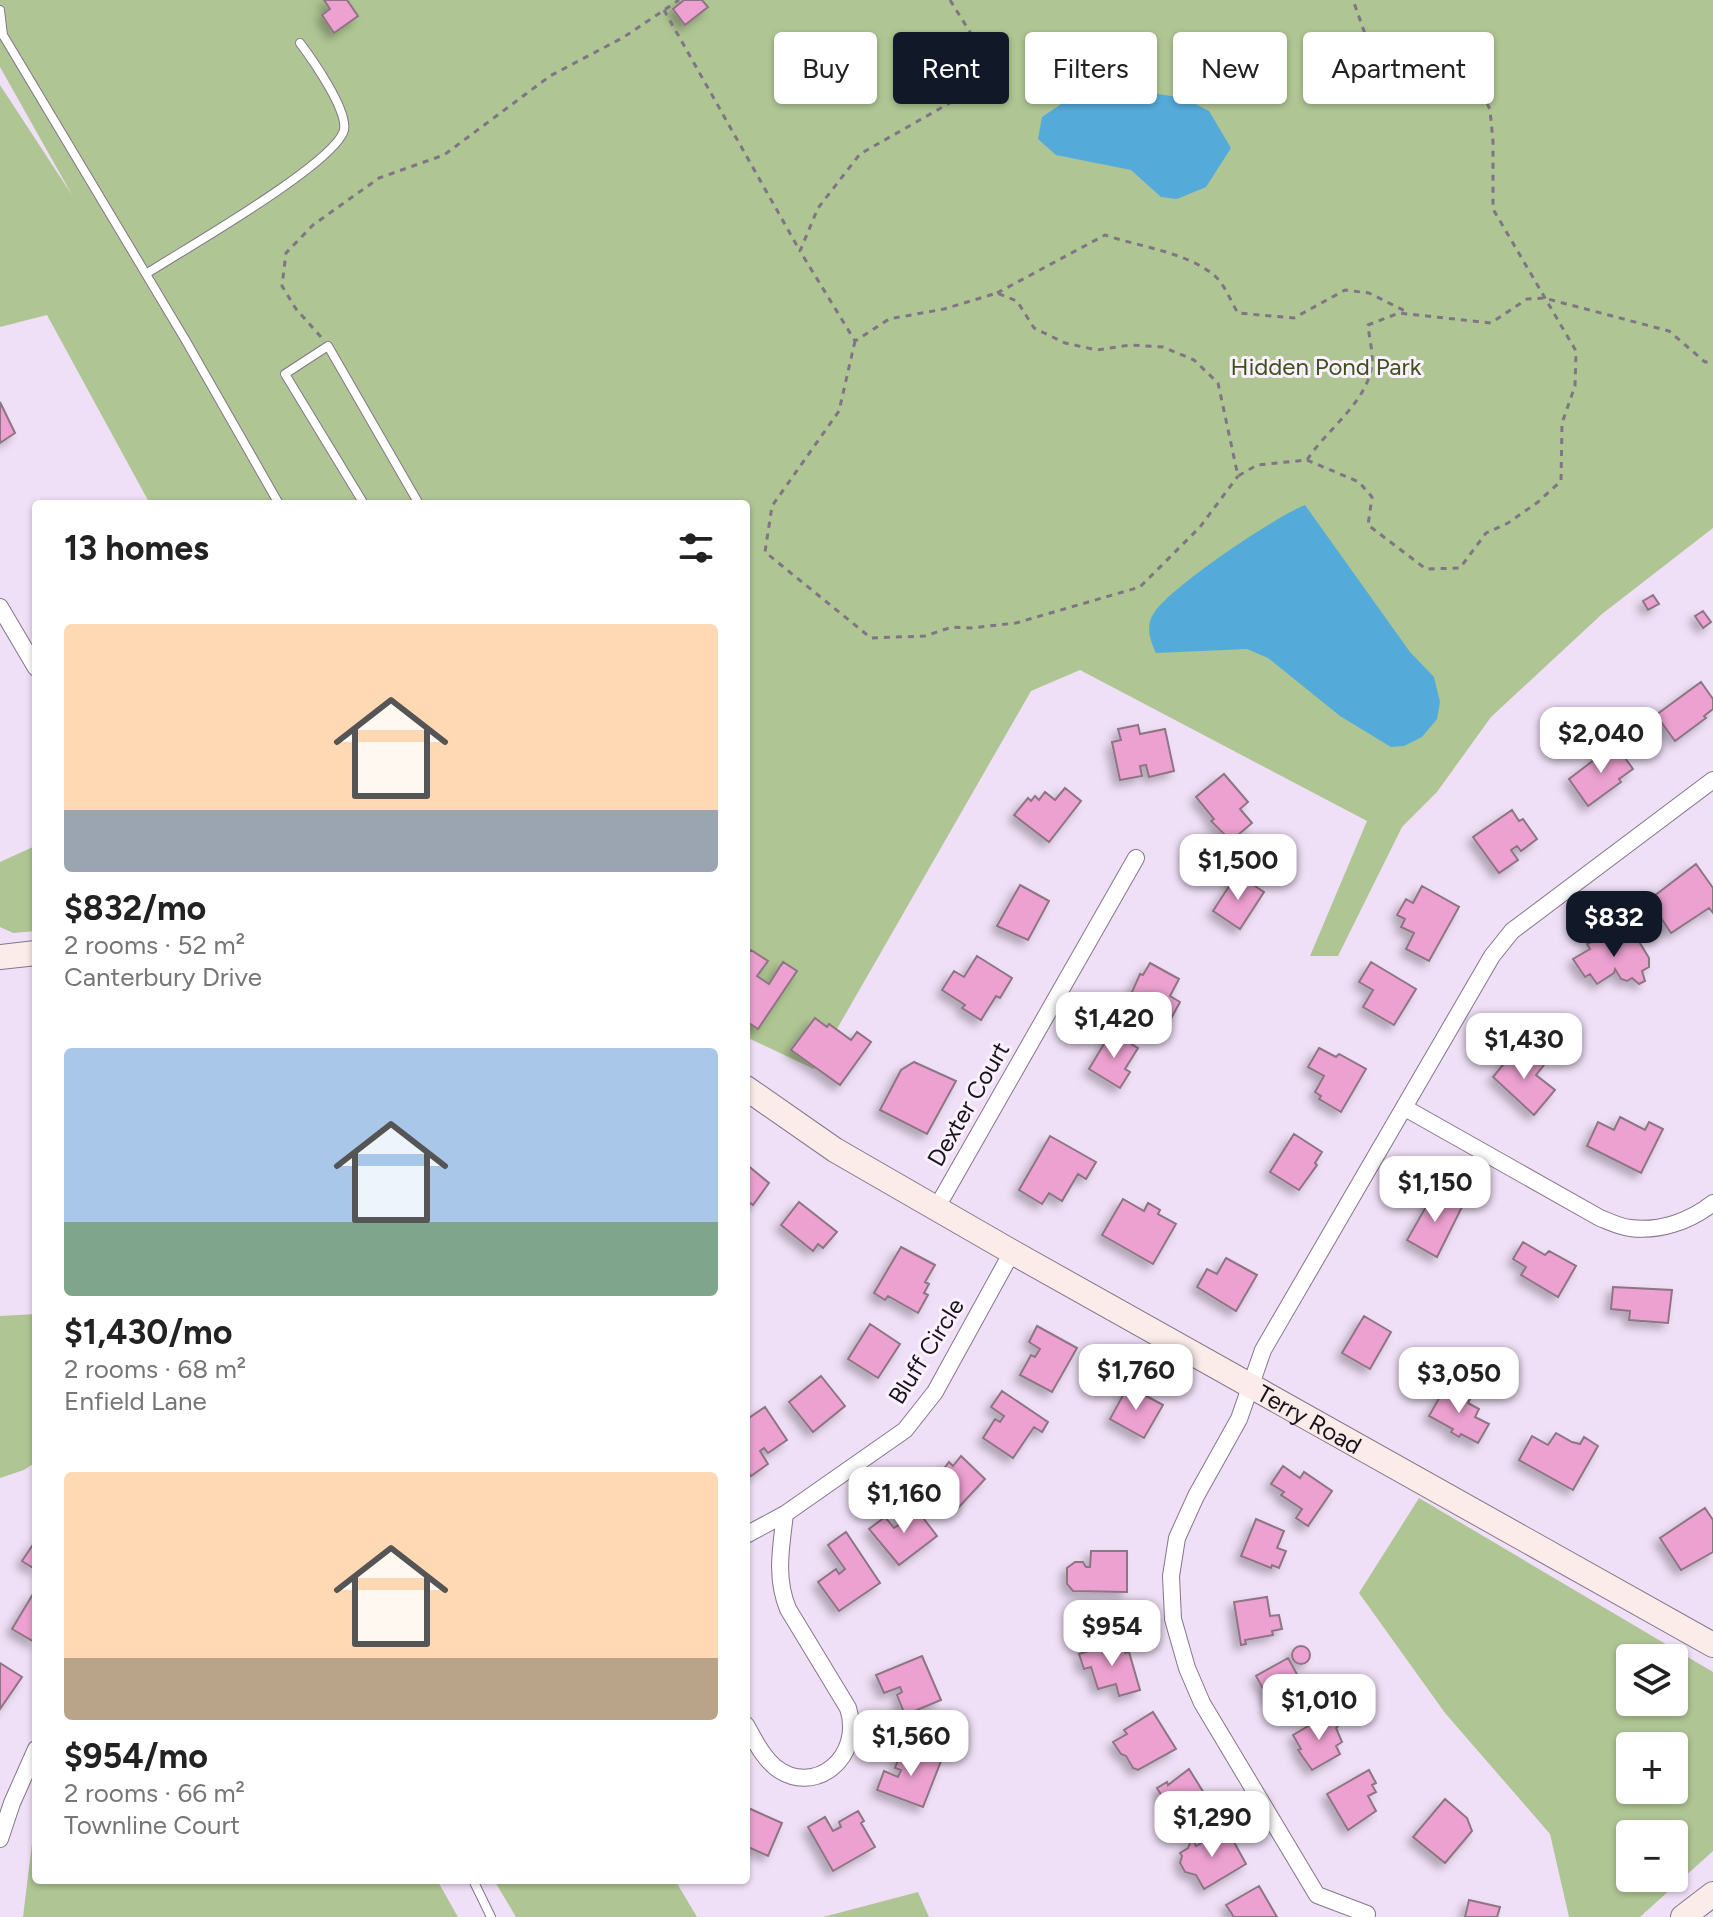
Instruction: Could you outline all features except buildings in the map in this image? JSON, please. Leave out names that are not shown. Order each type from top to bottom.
[{"type":"street","points":[[0,607],[32,661]]},
{"type":"street","points":[[1367,1914],[1317,1895],[1202,1703],[1187,1668],[1173,1619],[1171,1576],[1177,1538],[1196,1496],[1239,1419],[1263,1350],[1492,956],[1512,931],[1713,780]]},
{"type":"street","name":"Dexter Court","points":[[937,1207],[1136,858]]},
{"type":"street","points":[[0,957],[32,953]]},
{"type":"street","name":"Terry Road","points":[[750,1091],[835,1150],[1012,1252],[1711,1639]]},
{"type":"street","points":[[1405,1108],[1600,1218],[1629,1229],[1683,1222],[1713,1203]]},
{"type":"street","name":"Bluff Circle","points":[[750,1533],[785,1514],[905,1430],[935,1392],[1012,1252]]},
{"type":"street","points":[[750,1732],[765,1757],[776,1768],[803,1777],[834,1767],[846,1754],[852,1739],[853,1724],[848,1708],[788,1609],[781,1592],[778,1571],[785,1514]]},
{"type":"street","points":[[0,1839],[32,1758]]},
{"type":"street","points":[[1683,1917],[1713,1894]]},
{"type":"lane","points":[[0,10],[3,35],[277,500]]},
{"type":"lane","points":[[146,274],[299,175],[340,138],[345,127],[339,110],[323,75],[300,43]]},
{"type":"lane","points":[[362,500],[285,374],[328,346],[417,500]]},
{"type":"lane","points":[[475,1884],[491,1917]]},
{"type":"path","points":[[328,346],[296,309],[282,286],[286,253],[313,225],[379,178],[444,155],[550,76],[624,37],[679,0]]},
{"type":"path","points":[[800,251],[818,208],[860,154],[962,96],[977,70],[980,48],[950,0]]},
{"type":"path","points":[[1353,0],[1370,48],[1408,67],[1452,63],[1474,70],[1490,110],[1493,209],[1576,351],[1575,386],[1562,423],[1561,481],[1508,523],[1486,533],[1460,568],[1426,569],[1368,525],[1372,497],[1359,482],[1307,460],[1257,465],[1238,476],[1200,527],[1140,587],[1016,623],[952,627],[925,636],[871,638],[765,552],[772,506],[839,411],[855,341],[889,319],[944,309],[997,293],[1105,235],[1145,248],[1179,254],[1216,277],[1238,313],[1294,318],[1345,290],[1369,293],[1411,314]]},
{"type":"path","points":[[664,10],[800,251],[855,341]]},
{"type":"path","points":[[997,293],[1017,301],[1034,328],[1065,343],[1097,350],[1130,345],[1163,347],[1194,360],[1218,383],[1238,476]]},
{"type":"path","points":[[1307,460],[1317,444],[1361,396],[1372,364],[1368,325],[1399,313],[1491,323],[1527,299],[1544,298],[1669,331],[1705,362],[1713,361]]},
{"type":"green space","name":"Hidden Pond Park","points":[[0,0],[1713,0],[1713,528],[1602,614],[1491,717],[1437,792],[1402,827],[1338,956],[1310,956],[1367,821],[1080,670],[1031,691],[814,1069],[750,1039],[750,500],[148,500],[47,315],[0,327],[0,85],[72,195],[0,67]]},
{"type":"green space","points":[[32,847],[32,931],[13,933],[0,927],[0,862]]},
{"type":"green space","points":[[32,1314],[32,1465],[0,1478],[0,1316]]},
{"type":"green space","points":[[1419,1498],[1666,1644],[1616,1644],[1616,1716],[1688,1716],[1688,1657],[1713,1672],[1713,1851],[1688,1874],[1688,1820],[1616,1820],[1616,1892],[1668,1892],[1640,1917],[1569,1917],[1550,1834],[1445,1713],[1359,1593]]},
{"type":"green space","points":[[32,1844],[32,1884],[439,1884],[458,1917],[23,1917]]},
{"type":"green space","points":[[496,1884],[677,1884],[697,1917],[516,1917]]},
{"type":"green space","points":[[918,1892],[929,1917],[823,1917]]},
{"type":"water","points":[[1157,94],[1173,96],[1173,104],[1196,104],[1209,111],[1231,148],[1206,187],[1177,199],[1161,197],[1131,170],[1056,155],[1038,139],[1042,117],[1061,104],[1157,104]]},
{"type":"water","points":[[1305,505],[1410,652],[1434,677],[1440,702],[1437,719],[1422,737],[1404,746],[1391,747],[1340,716],[1268,658],[1247,649],[1156,653],[1149,633],[1150,623],[1164,601],[1224,554]]}]
